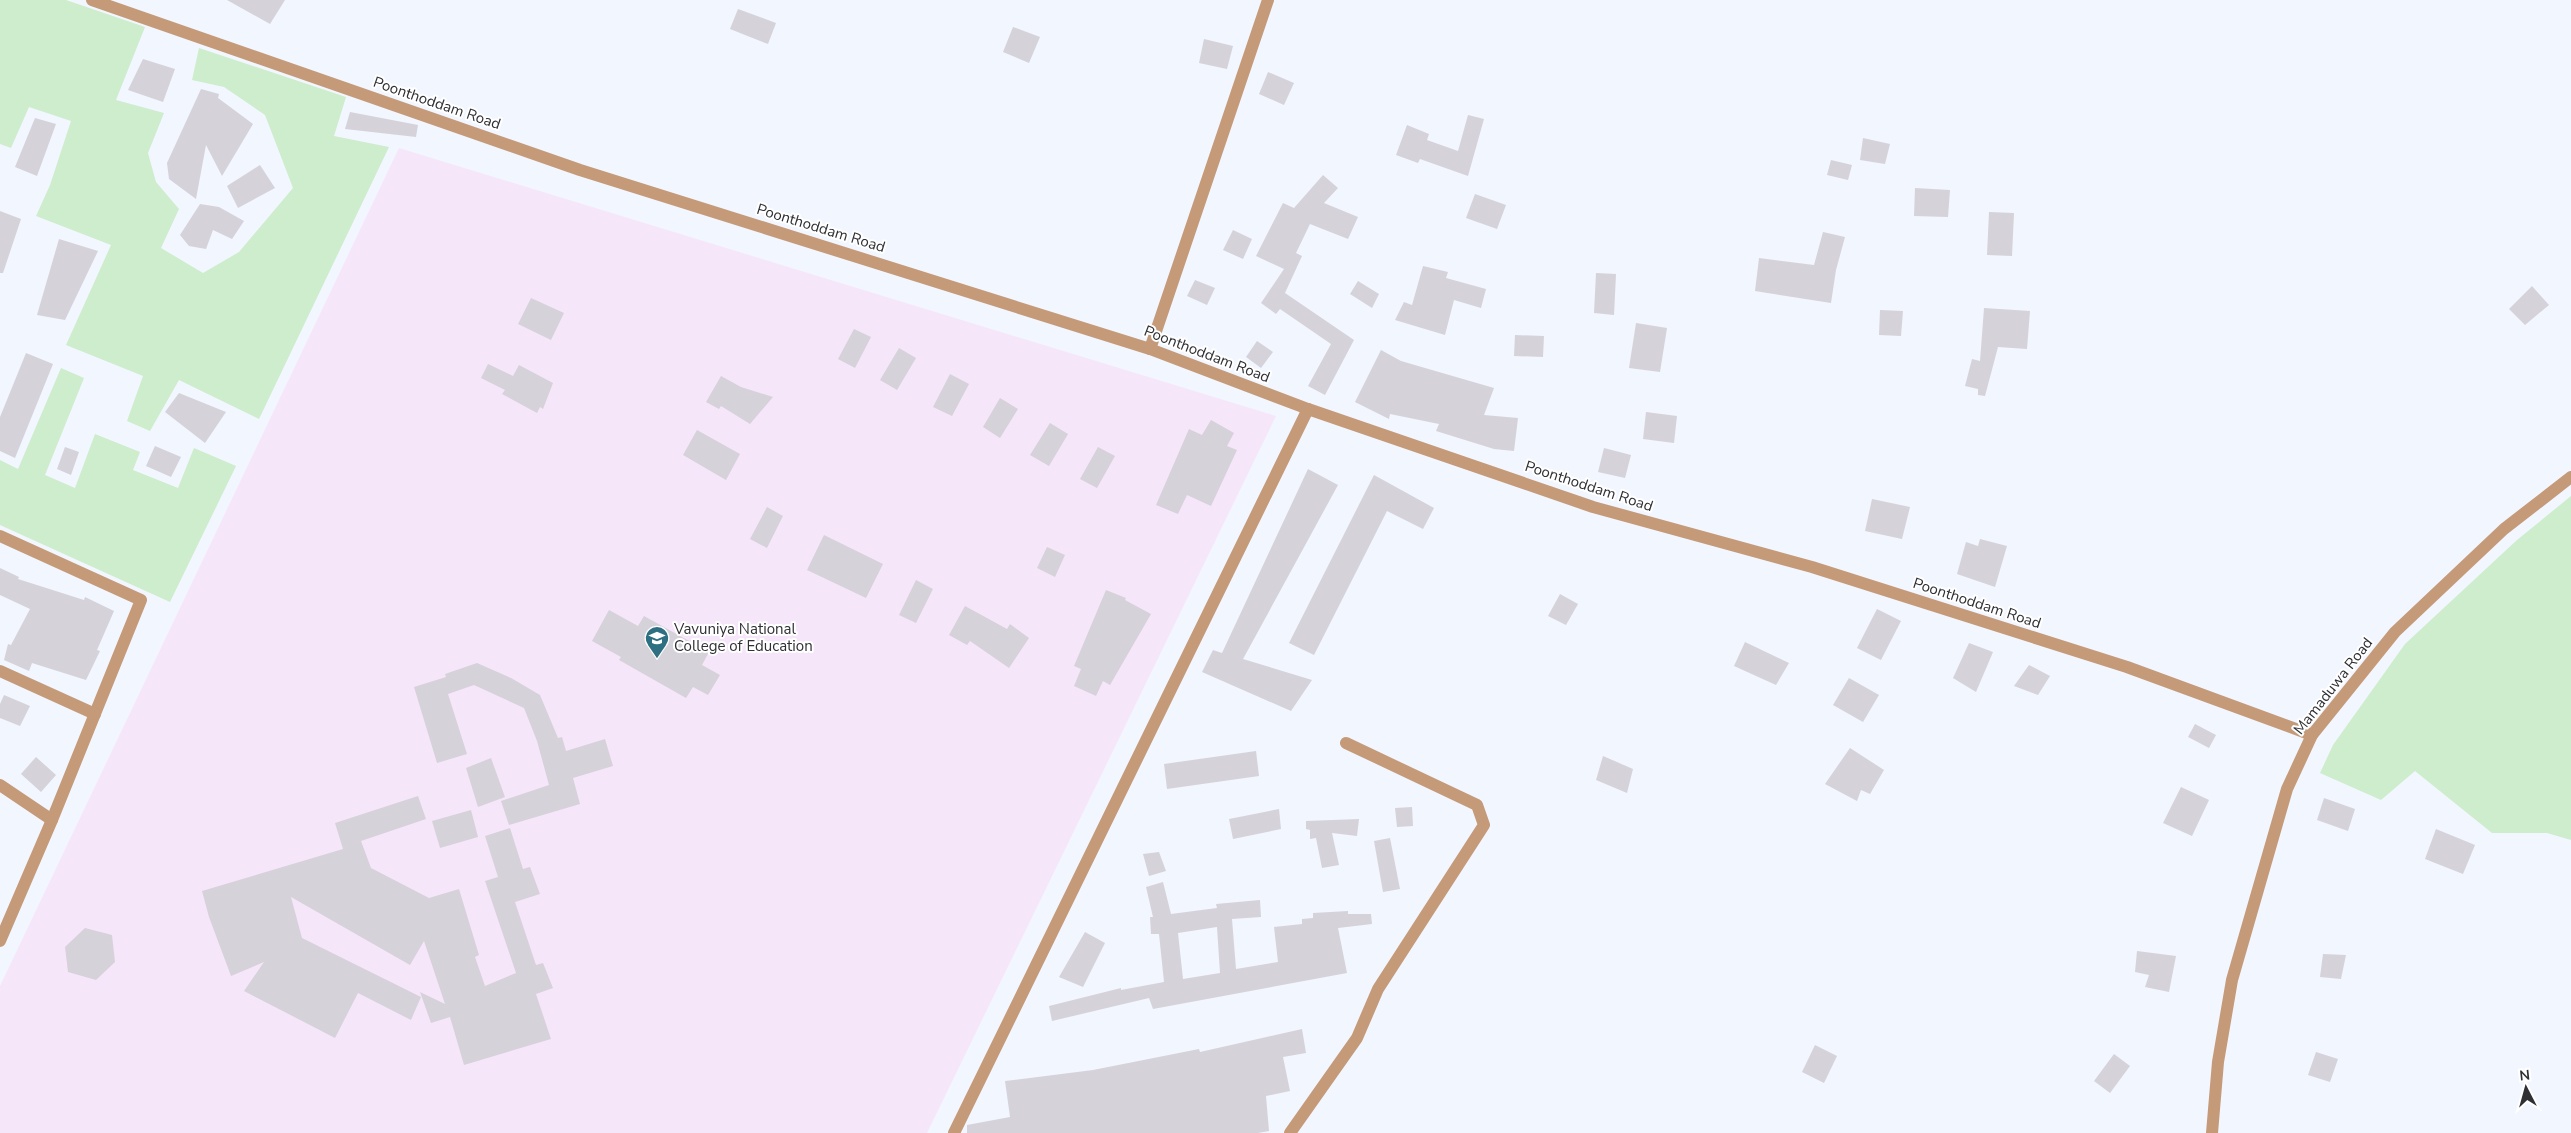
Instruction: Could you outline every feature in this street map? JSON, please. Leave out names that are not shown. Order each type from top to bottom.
[{"type":"street","name":"Poonthoddam Road","points":[[92,0],[580,170],[1150,348],[1308,409],[1592,507],[1812,567],[2127,667],[2312,735]]},
{"type":"street","points":[[1150,348],[1268,0]]},
{"type":"street","points":[[954,1133],[1308,409]]},
{"type":"street","name":"Mamaduwa Road","points":[[2212,1133],[2218,1062],[2232,980],[2287,789],[2312,735],[2396,632],[2504,529],[2571,477]]},
{"type":"street","points":[[0,536],[141,600],[52,820],[0,941]]},
{"type":"street","points":[[0,671],[95,714]]},
{"type":"street","points":[[1290,1133],[1357,1038],[1378,989],[1484,825],[1478,806],[1346,743]]},
{"type":"street","points":[[0,785],[52,820]]},
{"type":"shaded area","name":"Vavuniya National College of Education","points":[[399,148],[1276,416],[927,1133],[0,1133],[0,986]]},
{"type":"green space","points":[[0,0],[66,0],[145,27],[116,100],[164,113],[148,153],[156,182],[179,209],[161,248],[203,273],[239,252],[293,188],[265,115],[224,87],[192,80],[199,48],[346,97],[334,136],[389,147],[259,419],[179,380],[150,431],[127,421],[143,376],[66,345],[111,245],[36,216],[50,185],[71,121],[29,107],[11,148],[0,144]]},
{"type":"green space","points":[[61,368],[84,378],[45,475],[75,488],[95,434],[140,452],[133,470],[178,488],[194,448],[236,466],[170,602],[0,525],[0,460],[18,469]]},
{"type":"green space","points":[[2571,496],[2571,840],[2547,833],[2492,833],[2415,771],[2381,800],[2320,773],[2333,745],[2405,644],[2517,540]]},
{"type":"building","points":[[227,0],[285,0],[270,24]]},
{"type":"building","points":[[738,9],[776,23],[768,44],[730,29]]},
{"type":"building","points":[[1013,27],[1040,37],[1029,63],[1003,52]]},
{"type":"building","points":[[1204,39],[1233,46],[1227,69],[1199,63]]},
{"type":"building","points":[[143,59],[175,69],[163,102],[128,90]]},
{"type":"building","points":[[1268,72],[1294,83],[1284,105],[1259,94]]},
{"type":"building","points":[[201,89],[219,94],[218,98],[253,124],[222,176],[206,145],[196,199],[169,179],[167,163]]},
{"type":"building","points":[[350,112],[418,125],[416,137],[345,129]]},
{"type":"building","points":[[1468,115],[1484,119],[1468,176],[1420,159],[1418,163],[1396,155],[1407,125],[1429,134],[1427,140],[1458,151]]},
{"type":"building","points":[[35,118],[56,124],[37,176],[15,167]]},
{"type":"building","points":[[1863,138],[1890,144],[1885,164],[1860,160]]},
{"type":"building","points":[[1831,160],[1852,165],[1848,180],[1827,175]]},
{"type":"building","points":[[260,165],[275,188],[238,208],[227,186]]},
{"type":"building","points":[[1323,175],[1338,188],[1324,203],[1358,217],[1348,239],[1310,224],[1296,253],[1302,256],[1285,293],[1354,340],[1325,395],[1308,386],[1331,344],[1280,309],[1276,314],[1261,303],[1284,269],[1256,256],[1283,203],[1294,208]]},
{"type":"building","points":[[1915,188],[1950,190],[1948,217],[1914,216]]},
{"type":"building","points":[[1475,194],[1506,205],[1497,229],[1466,218]]},
{"type":"building","points":[[200,204],[219,207],[244,221],[232,239],[213,230],[206,249],[189,246],[180,235]]},
{"type":"building","points":[[0,211],[21,219],[3,273],[0,273]]},
{"type":"building","points":[[1989,212],[2014,213],[2012,256],[1987,255]]},
{"type":"building","points":[[1233,230],[1252,239],[1243,259],[1223,250]]},
{"type":"building","points":[[1823,232],[1845,237],[1836,270],[1831,303],[1755,291],[1759,258],[1814,265]]},
{"type":"building","points":[[59,239],[98,251],[65,320],[37,315]]},
{"type":"building","points":[[1423,266],[1448,272],[1446,278],[1486,289],[1481,308],[1454,300],[1445,335],[1395,320],[1404,302],[1412,305]]},
{"type":"building","points":[[1596,273],[1616,274],[1614,315],[1594,313]]},
{"type":"building","points":[[1195,280],[1215,288],[1207,305],[1187,296]]},
{"type":"building","points":[[1358,281],[1379,294],[1372,308],[1350,294]]},
{"type":"building","points":[[2532,286],[2549,305],[2525,325],[2509,309]]},
{"type":"building","points":[[531,298],[564,313],[551,340],[518,324]]},
{"type":"building","points":[[1984,308],[2030,311],[2027,349],[1998,347],[1985,396],[1978,395],[1978,389],[1965,386],[1972,359],[1980,361]]},
{"type":"building","points":[[1880,310],[1903,311],[1901,336],[1879,335]]},
{"type":"building","points":[[1636,323],[1667,328],[1660,372],[1629,368]]},
{"type":"building","points":[[854,329],[871,337],[855,368],[838,359]]},
{"type":"building","points":[[1515,335],[1544,336],[1543,357],[1514,356]]},
{"type":"building","points":[[1257,341],[1273,352],[1261,368],[1246,357]]},
{"type":"building","points":[[899,348],[916,358],[897,390],[880,380]]},
{"type":"building","points":[[1381,350],[1401,361],[1494,388],[1484,415],[1518,418],[1514,451],[1494,449],[1436,431],[1439,424],[1390,414],[1389,419],[1355,402]]},
{"type":"building","points":[[26,353],[53,364],[15,458],[0,451],[0,417]]},
{"type":"building","points":[[488,364],[513,376],[519,365],[553,383],[543,409],[540,407],[537,413],[502,394],[505,390],[481,378]]},
{"type":"building","points":[[950,374],[969,384],[952,416],[933,407]]},
{"type":"building","points":[[721,376],[741,387],[773,397],[750,424],[721,406],[719,409],[706,402]]},
{"type":"building","points":[[179,393],[226,412],[205,443],[165,412]]},
{"type":"building","points":[[1000,398],[1018,409],[1000,438],[983,427]]},
{"type":"building","points":[[1646,412],[1677,416],[1674,443],[1643,439]]},
{"type":"building","points":[[1211,420],[1234,433],[1227,446],[1237,450],[1211,506],[1187,495],[1178,514],[1156,505],[1189,429],[1202,435]]},
{"type":"building","points":[[1050,423],[1068,434],[1049,466],[1030,455]]},
{"type":"building","points":[[697,430],[740,454],[726,480],[683,455]]},
{"type":"building","points":[[155,446],[181,457],[171,477],[146,466]]},
{"type":"building","points":[[65,447],[79,452],[71,475],[57,469]]},
{"type":"building","points":[[1098,447],[1115,456],[1097,488],[1080,479]]},
{"type":"building","points":[[1604,448],[1631,455],[1625,478],[1598,472]]},
{"type":"building","points":[[1308,469],[1338,485],[1243,659],[1312,680],[1291,711],[1202,672],[1213,650],[1222,653]]},
{"type":"building","points":[[1374,475],[1434,508],[1423,529],[1387,511],[1314,655],[1289,643]]},
{"type":"building","points":[[1872,499],[1910,507],[1902,539],[1865,531]]},
{"type":"building","points":[[767,507],[783,516],[767,548],[750,539]]},
{"type":"building","points":[[824,535],[883,564],[866,598],[807,570]]},
{"type":"building","points":[[1980,539],[2007,546],[1995,587],[1957,574],[1966,542],[1978,546]]},
{"type":"building","points":[[1047,547],[1065,555],[1055,577],[1037,568]]},
{"type":"building","points":[[0,568],[19,577],[18,579],[84,600],[85,597],[114,611],[97,650],[100,651],[86,680],[32,663],[29,671],[4,660],[8,644],[11,645],[30,609],[0,595]]},
{"type":"building","points":[[916,580],[933,589],[916,623],[899,615]]},
{"type":"building","points":[[1106,590],[1126,598],[1125,600],[1151,614],[1110,685],[1103,681],[1096,696],[1074,686],[1081,669],[1074,666]]},
{"type":"building","points":[[1560,594],[1578,604],[1566,625],[1548,616]]},
{"type":"building","points":[[965,606],[1007,629],[1010,624],[1029,638],[1009,668],[970,641],[967,645],[949,635]]},
{"type":"building","points":[[1877,609],[1901,621],[1881,660],[1857,648]]},
{"type":"building","points":[[609,610],[638,626],[644,616],[709,652],[702,665],[720,675],[708,695],[693,687],[686,698],[619,660],[621,657],[592,641]]},
{"type":"building","points":[[1745,642],[1789,663],[1776,685],[1734,666]]},
{"type":"building","points":[[1969,643],[1993,652],[1976,692],[1953,678]]},
{"type":"building","points":[[477,663],[511,678],[540,695],[558,738],[562,737],[566,751],[605,739],[613,766],[573,778],[580,804],[509,825],[501,801],[549,785],[537,741],[524,708],[474,685],[448,694],[467,754],[437,763],[414,687],[446,677],[445,674]]},
{"type":"building","points":[[2029,665],[2050,676],[2038,695],[2014,686]]},
{"type":"building","points":[[1849,678],[1879,695],[1863,722],[1833,705]]},
{"type":"building","points":[[4,695],[30,706],[20,726],[0,718],[0,704]]},
{"type":"building","points":[[2195,724],[2216,735],[2209,748],[2188,737]]},
{"type":"building","points":[[1850,748],[1884,770],[1870,794],[1861,790],[1857,801],[1825,784]]},
{"type":"building","points":[[1256,751],[1259,776],[1167,789],[1164,764]]},
{"type":"building","points":[[1603,756],[1633,769],[1627,793],[1596,780]]},
{"type":"building","points":[[36,757],[56,775],[41,792],[21,774]]},
{"type":"building","points":[[491,758],[505,797],[478,807],[466,768]]},
{"type":"building","points":[[2181,787],[2209,800],[2192,836],[2163,823]]},
{"type":"building","points":[[418,796],[426,819],[361,841],[371,868],[429,898],[459,889],[479,955],[475,957],[485,986],[516,973],[485,881],[498,877],[485,836],[510,828],[523,869],[530,867],[540,894],[515,902],[536,965],[543,963],[553,988],[536,994],[551,1039],[464,1065],[450,1017],[431,1023],[420,992],[445,1004],[424,941],[410,965],[291,897],[302,938],[421,997],[411,1020],[358,993],[335,1038],[244,991],[264,962],[231,976],[209,917],[202,891],[343,849],[335,823]]},
{"type":"building","points":[[2324,798],[2355,809],[2348,831],[2317,820]]},
{"type":"building","points":[[1412,807],[1413,826],[1397,827],[1395,808]]},
{"type":"building","points":[[1279,809],[1281,829],[1233,839],[1229,819]]},
{"type":"building","points":[[471,810],[478,837],[440,848],[432,821]]},
{"type":"building","points":[[1359,819],[1357,836],[1332,833],[1339,865],[1322,868],[1316,838],[1310,839],[1310,830],[1306,829],[1306,821]]},
{"type":"building","points":[[2436,829],[2475,845],[2463,874],[2425,859]]},
{"type":"building","points":[[1390,838],[1400,889],[1383,892],[1374,841]]},
{"type":"building","points":[[1159,852],[1166,871],[1149,876],[1143,854]]},
{"type":"building","points":[[1163,882],[1171,914],[1217,908],[1216,904],[1260,900],[1261,917],[1232,919],[1236,969],[1278,962],[1274,927],[1302,924],[1302,919],[1313,918],[1313,913],[1348,911],[1348,914],[1371,914],[1372,924],[1338,928],[1347,973],[1153,1009],[1149,998],[1052,1021],[1049,1006],[1121,988],[1121,990],[1164,982],[1159,934],[1151,934],[1150,917],[1153,917],[1146,887]],"holes":[[[1217,927],[1220,973],[1183,979],[1178,933]]]},
{"type":"building","points":[[85,928],[112,935],[115,962],[96,980],[68,972],[65,947]]},
{"type":"building","points":[[1085,932],[1105,943],[1083,987],[1059,977]]},
{"type":"building","points":[[2137,951],[2176,956],[2169,992],[2145,987],[2149,975],[2135,972]]},
{"type":"building","points":[[2323,954],[2346,955],[2341,979],[2320,977]]},
{"type":"building","points":[[1302,1029],[1306,1053],[1283,1057],[1290,1091],[1266,1096],[1269,1131],[1258,1133],[967,1133],[967,1125],[1010,1117],[1005,1081],[1093,1070],[1199,1049],[1200,1052]]},
{"type":"building","points":[[1815,1045],[1837,1056],[1824,1083],[1802,1072]]},
{"type":"building","points":[[2316,1052],[2338,1059],[2330,1082],[2308,1075]]},
{"type":"building","points":[[2114,1054],[2130,1066],[2110,1093],[2094,1081]]},
{"type":"place","name":"Vavuniya National College of Education","points":[[657,659]]}]
